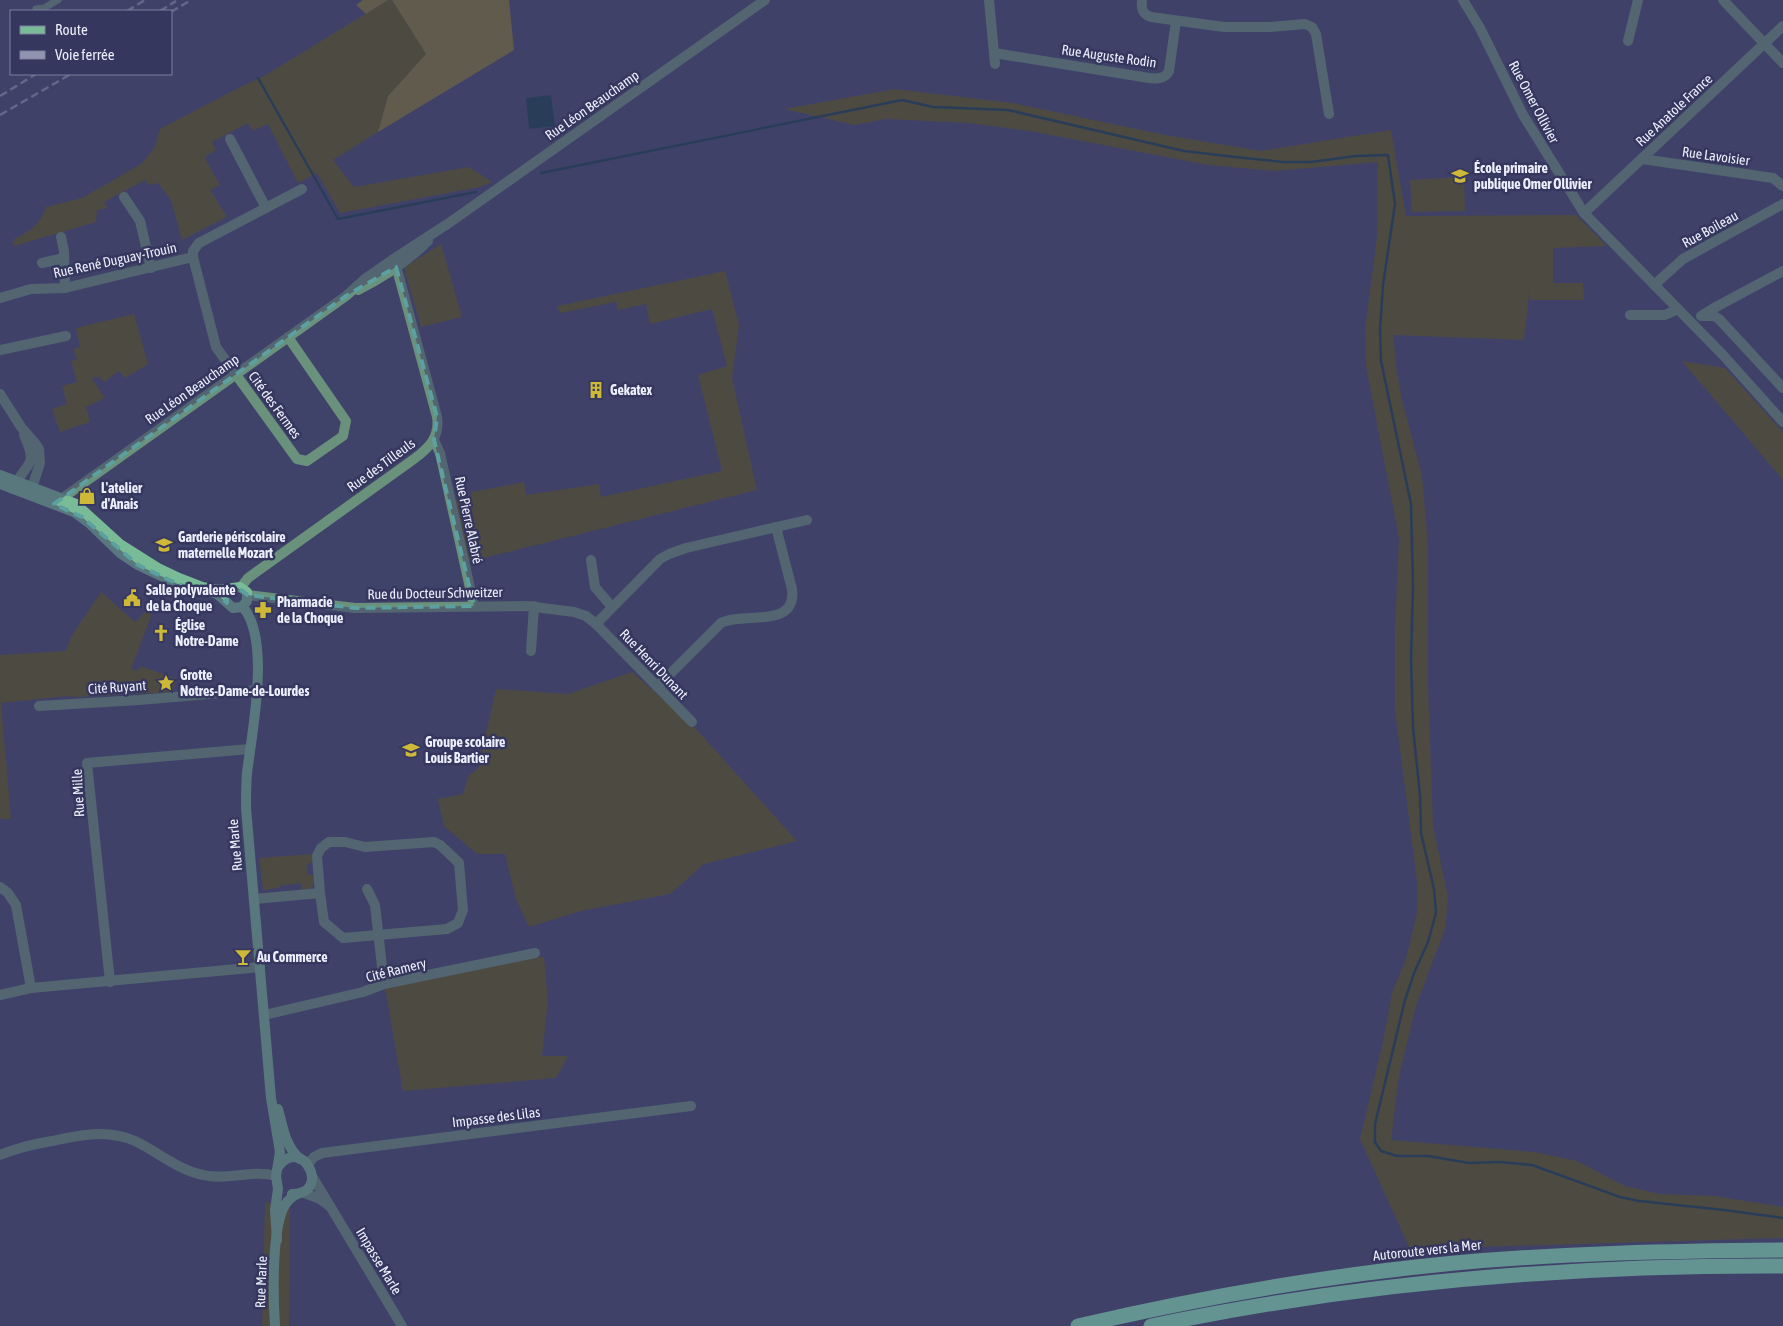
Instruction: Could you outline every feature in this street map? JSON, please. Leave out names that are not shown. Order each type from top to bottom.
[{"type":"highway","name":"Autoroute vers la Mer","points":[[1078,1326],[1177,1304],[1266,1288],[1455,1263],[1618,1253],[1783,1250]]},
{"type":"highway","points":[[1151,1326],[1327,1295],[1470,1278],[1585,1270],[1783,1266]]},
{"type":"main road","points":[[0,475],[15,485],[82,509],[109,535],[158,568],[202,587],[218,590],[229,589],[234,586],[244,591],[247,601],[243,607],[235,608],[217,594],[180,585],[138,565],[113,547],[82,517],[58,501]]},
{"type":"main road","points":[[0,484],[15,485]]},
{"type":"main road","points":[[227,602],[226,595],[229,589]]},
{"type":"main road","name":"Rue Marle","points":[[243,607],[249,615],[256,639],[257,690],[247,775],[246,808],[270,1084],[280,1152],[277,1175],[278,1194],[275,1210],[277,1240]]},
{"type":"main road","name":"Rue Marle","points":[[270,1084],[288,1144],[291,1150],[304,1161]]},
{"type":"main road","points":[[289,1158],[304,1161],[312,1171],[309,1187],[300,1193],[286,1192],[281,1189],[277,1175],[282,1163],[289,1158]]},
{"type":"main road","name":"Rue Marle","points":[[275,1326],[274,1291],[277,1240],[282,1211],[287,1201],[300,1193]]},
{"type":"street","points":[[36,9],[44,8],[58,0]]},
{"type":"street","name":"Rue Léon Beauchamp","points":[[58,501],[346,296],[366,278],[394,263],[414,244],[435,233],[765,0]]},
{"type":"street","points":[[989,0],[995,64]]},
{"type":"street","points":[[1142,0],[1142,10],[1148,16],[1176,21],[1224,27],[1309,25],[1316,34],[1329,114]]},
{"type":"street","name":"Rue Omer Ollivier","points":[[1463,0],[1483,32],[1523,115],[1584,213],[1728,360],[1783,422]]},
{"type":"street","points":[[1628,41],[1638,0]]},
{"type":"street","points":[[1723,0],[1783,62]]},
{"type":"street","name":"Rue Auguste Rodin","points":[[994,53],[1150,78],[1161,78],[1169,71],[1176,21]]},
{"type":"street","name":"Rue Anatole France","points":[[1584,213],[1783,26]]},
{"type":"street","points":[[230,139],[266,208]]},
{"type":"street","name":"Rue Lavoisier","points":[[1642,159],[1773,178],[1783,186]]},
{"type":"street","points":[[193,257],[193,251],[199,243],[302,189]]},
{"type":"street","points":[[124,197],[140,221],[151,268]]},
{"type":"street","name":"Rue Boileau","points":[[1654,285],[1683,259],[1783,204]]},
{"type":"street","points":[[60,237],[64,258],[65,288]]},
{"type":"street","name":"Rue René Duguay-Trouin","points":[[0,298],[36,288],[65,288],[193,257],[214,342],[236,374]]},
{"type":"street","points":[[42,263],[64,258]]},
{"type":"street","name":"Rue des Tilleuls","points":[[244,591],[248,578],[414,459],[434,440],[438,427],[437,417],[394,263]]},
{"type":"street","points":[[1691,322],[1783,271]]},
{"type":"street","points":[[1630,315],[1665,316],[1678,309]]},
{"type":"street","points":[[1702,316],[1714,316],[1720,319],[1783,388]]},
{"type":"street","points":[[0,350],[66,336]]},
{"type":"street","name":"Cité des Fermes","points":[[236,374],[297,459],[307,461],[343,436],[346,421],[288,337]]},
{"type":"street","points":[[0,394],[21,427],[35,443],[40,455],[40,463],[31,491]]},
{"type":"street","points":[[15,485],[32,460],[31,451],[21,427]]},
{"type":"street","name":"Rue Pierre Alabré","points":[[434,440],[440,453],[474,606]]},
{"type":"street","points":[[596,624],[655,564],[668,554],[807,520]]},
{"type":"street","points":[[657,687],[721,623],[734,618],[778,615],[789,607],[792,600],[792,589],[776,527]]},
{"type":"street","points":[[592,560],[595,587],[612,607]]},
{"type":"street","name":"Rue du Docteur Schweitzer","points":[[244,591],[355,608],[534,606],[574,612],[586,616],[596,624]]},
{"type":"street","points":[[530,651],[534,606]]},
{"type":"street","name":"Rue Henri Dunant","points":[[596,624],[692,722]]},
{"type":"street","name":"Cité Ruyant","points":[[39,706],[257,690]]},
{"type":"street","name":"Rue Mille","points":[[110,982],[87,763],[250,749]]},
{"type":"street","points":[[329,842],[345,842],[365,848],[432,842],[440,845],[457,860],[461,867],[463,910],[458,922],[446,929],[347,938],[340,937],[324,922],[320,893],[317,856],[321,848],[329,842]]},
{"type":"street","points":[[0,887],[12,897],[16,905],[31,988]]},
{"type":"street","points":[[367,889],[375,905],[384,984]]},
{"type":"street","points":[[254,899],[320,893]]},
{"type":"street","name":"Cité Ramery","points":[[264,1015],[363,992],[384,984],[535,953]]},
{"type":"street","points":[[0,995],[31,988],[260,967]]},
{"type":"street","name":"Impasse des Lilas","points":[[304,1161],[322,1153],[691,1106]]},
{"type":"street","points":[[0,1155],[26,1146],[80,1135],[111,1134],[135,1142],[171,1162],[200,1175],[215,1177],[261,1172],[277,1175]]},
{"type":"street","name":"Impasse Marle","points":[[312,1176],[402,1326]]},
{"type":"street","name":"Impasse Marle","points":[[300,1193],[320,1199],[332,1209]]},
{"type":"highlighted area","points":[[396,267],[437,417],[434,440],[474,606],[355,608],[248,595],[235,586],[227,591],[227,603],[217,594],[180,585],[138,565],[82,517],[54,504],[346,296]]},
{"type":"shaded area","points":[[363,0],[388,0],[366,14],[356,5]]},
{"type":"shaded area","points":[[388,0],[392,0],[426,54],[388,96],[378,132],[333,160],[354,187],[469,167],[492,182],[480,187],[340,213],[317,173],[298,183],[268,124],[253,131],[248,123],[212,142],[216,150],[206,156],[206,160],[220,185],[210,190],[227,217],[182,240],[171,200],[158,183],[149,185],[145,180],[104,202],[107,208],[97,210],[96,222],[14,246],[13,240],[37,223],[46,207],[82,198],[141,164],[155,147],[160,129],[264,76]]},
{"type":"shaded area","points":[[392,0],[509,0],[514,50],[378,132],[388,96],[426,54]]},
{"type":"shaded area","points":[[895,89],[1013,103],[1165,135],[1261,151],[1391,130],[1406,216],[1576,215],[1607,246],[1553,248],[1553,283],[1583,283],[1584,300],[1530,300],[1530,286],[1524,340],[1393,335],[1402,400],[1422,476],[1428,545],[1428,686],[1433,826],[1448,897],[1445,929],[1416,1006],[1399,1076],[1391,1140],[1534,1152],[1577,1161],[1625,1186],[1660,1194],[1714,1196],[1783,1207],[1783,1238],[1410,1249],[1360,1139],[1383,1042],[1392,993],[1406,959],[1417,913],[1418,889],[1395,710],[1395,626],[1399,538],[1366,366],[1365,330],[1377,237],[1378,162],[1275,171],[1208,165],[1030,131],[969,123],[886,119],[854,125],[784,109]]},
{"type":"shaded area","points":[[1464,177],[1465,211],[1412,212],[1410,180]]},
{"type":"shaded area","points":[[441,244],[462,317],[421,327],[405,267]]},
{"type":"shaded area","points":[[725,271],[739,325],[732,378],[757,490],[468,562],[453,501],[472,495],[472,492],[524,482],[526,495],[599,484],[601,497],[722,471],[698,375],[727,366],[712,309],[650,324],[646,304],[618,310],[616,302],[560,313],[557,306]]},
{"type":"shaded area","points":[[134,314],[148,364],[125,378],[119,371],[104,382],[99,377],[92,378],[105,398],[86,407],[90,422],[60,432],[52,409],[67,404],[62,386],[77,382],[71,361],[77,359],[73,349],[80,347],[76,328]]},
{"type":"shaded area","points":[[1682,361],[1725,368],[1783,432],[1783,480]]},
{"type":"shaded area","points":[[101,592],[135,622],[146,611],[153,611],[131,669],[138,671],[140,666],[177,679],[172,692],[68,696],[1,703],[11,819],[0,819],[0,655],[66,651],[71,637]]},
{"type":"shaded area","points":[[632,672],[696,729],[797,841],[704,864],[670,894],[581,911],[529,927],[516,899],[505,854],[477,854],[444,826],[438,799],[463,794],[469,775],[478,769],[496,689],[568,694]]},
{"type":"shaded area","points":[[313,854],[314,862],[307,864],[308,875],[316,874],[312,888],[302,890],[301,883],[279,886],[279,888],[263,889],[259,858]]},
{"type":"shaded area","points":[[544,957],[548,1001],[542,1056],[568,1056],[556,1078],[403,1091],[385,987],[521,959]]},
{"type":"shaded area","points":[[265,1202],[290,1208],[289,1326],[262,1326]]},
{"type":"water","points":[[551,95],[555,126],[529,129],[526,98]]},
{"type":"waterway","points":[[258,78],[338,219],[476,192]]},
{"type":"waterway","points":[[541,173],[902,100],[933,107],[1008,110],[1184,151],[1235,157],[1283,162],[1311,162],[1356,156],[1388,155],[1395,204],[1383,285],[1380,330],[1381,361],[1411,504],[1413,728],[1420,795],[1421,833],[1434,889],[1436,913],[1428,942],[1414,973],[1405,1000],[1375,1124],[1375,1142],[1381,1151],[1397,1156],[1428,1156],[1469,1163],[1500,1162],[1532,1165],[1620,1197],[1639,1201],[1783,1218]]},
{"type":"railway","points":[[129,10],[145,0]]},
{"type":"railway","points":[[172,11],[191,0]]},
{"type":"railway","points":[[162,10],[176,1]]},
{"type":"railway","points":[[0,96],[34,75]]},
{"type":"railway","points":[[0,115],[69,75]]},
{"type":"place","name":"École primaire publique Omer Ollivier","points":[[1460,176]]},
{"type":"place","name":"Gekatex","points":[[596,390]]},
{"type":"place","name":"L'atelier d'Anais","points":[[87,496]]},
{"type":"place","name":"Garderie périscolaire maternelle Mozart","points":[[164,545]]},
{"type":"place","name":"Salle polyvalente de la Choque","points":[[132,598]]},
{"type":"place","name":"Pharmacie de la Choque","points":[[263,610]]},
{"type":"place","name":"Église Notre-Dame","points":[[161,633]]},
{"type":"place","name":"Grotte Notres-Dame-de-Lourdes","points":[[166,683]]},
{"type":"place","name":"Groupe scolaire Louis Bartier","points":[[411,750]]},
{"type":"place","name":"Au Commerce","points":[[243,957]]}]
